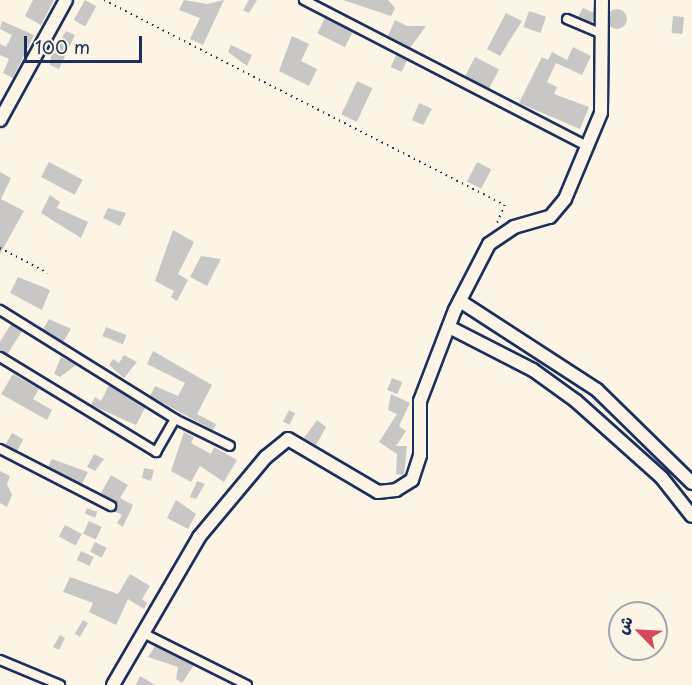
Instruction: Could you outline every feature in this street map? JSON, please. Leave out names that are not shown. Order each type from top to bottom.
[{"type":"street","points":[[0,120],[66,0]]},
{"type":"street","points":[[304,0],[587,146]]},
{"type":"street","points":[[113,685],[145,634],[199,537],[266,457],[288,439],[378,492],[396,490],[412,480],[420,454],[420,401],[448,327],[489,244],[514,227],[550,217],[565,199],[601,113],[602,0]]},
{"type":"street","points":[[567,19],[602,34]]},
{"type":"street","points":[[460,301],[597,390],[692,483]]},
{"type":"street","points":[[0,310],[175,420],[230,446]]},
{"type":"street","points":[[448,327],[533,370],[576,401],[662,478],[692,516]]},
{"type":"street","points":[[0,357],[156,452],[175,420]]},
{"type":"street","points":[[0,449],[111,506]]},
{"type":"street","points":[[145,634],[247,685]]},
{"type":"street","points":[[0,660],[60,685]]},
{"type":"path","points":[[104,0],[504,205],[489,244]]},
{"type":"path","points":[[0,248],[48,273]]},
{"type":"building","points":[[33,0],[54,0],[41,25],[25,16]]},
{"type":"building","points":[[85,0],[96,6],[85,26],[74,20]]},
{"type":"building","points":[[184,0],[207,4],[224,0],[203,45],[190,39],[200,18],[179,10]]},
{"type":"building","points":[[249,0],[257,0],[249,13],[243,10]]},
{"type":"building","points":[[343,0],[388,0],[395,8],[391,16]]},
{"type":"building","points":[[583,8],[594,13],[592,23],[578,17]]},
{"type":"building","points":[[617,9],[624,12],[627,19],[624,26],[617,29],[610,26],[607,19],[610,12]]},
{"type":"building","points":[[529,11],[546,17],[540,33],[523,27]]},
{"type":"building","points":[[506,13],[522,21],[500,56],[487,49]]},
{"type":"building","points":[[673,16],[684,17],[682,34],[672,33]]},
{"type":"building","points":[[325,18],[353,32],[345,47],[317,33]]},
{"type":"building","points":[[395,20],[407,26],[426,26],[410,48],[388,36]]},
{"type":"building","points":[[2,21],[34,35],[13,78],[3,73],[9,59],[0,55],[0,44],[6,47],[12,35],[0,29]]},
{"type":"building","points":[[66,31],[75,35],[59,69],[50,65],[51,56]]},
{"type":"building","points":[[292,36],[309,44],[301,61],[317,69],[309,86],[279,71]]},
{"type":"building","points":[[231,45],[252,55],[247,66],[228,52]]},
{"type":"building","points":[[573,47],[591,56],[582,75],[556,63],[547,82],[557,87],[554,94],[589,107],[580,129],[519,103],[542,57],[548,60],[552,52],[567,60]]},
{"type":"building","points":[[396,55],[407,60],[402,72],[391,67]]},
{"type":"building","points":[[475,57],[499,69],[489,89],[465,77]]},
{"type":"building","points":[[357,81],[372,88],[357,122],[341,115]]},
{"type":"building","points":[[419,103],[432,109],[423,125],[412,120]]},
{"type":"building","points":[[49,162],[83,180],[75,195],[41,177]]},
{"type":"building","points":[[477,162],[491,169],[481,189],[467,182]]},
{"type":"building","points":[[0,172],[11,178],[1,199],[24,211],[0,254]]},
{"type":"building","points":[[50,195],[60,202],[57,208],[88,222],[81,238],[41,213]]},
{"type":"building","points":[[108,208],[126,213],[120,226],[103,218]]},
{"type":"building","points":[[173,230],[194,242],[178,274],[188,280],[177,301],[171,297],[174,291],[155,281]]},
{"type":"building","points":[[201,256],[221,259],[207,286],[190,277]]},
{"type":"building","points":[[18,277],[50,290],[42,310],[10,293]]},
{"type":"building","points":[[49,319],[71,329],[63,342],[43,329]]},
{"type":"building","points":[[11,324],[22,331],[7,355],[0,351],[0,342]]},
{"type":"building","points":[[106,327],[127,335],[123,344],[102,336]]},
{"type":"building","points":[[153,351],[212,385],[197,414],[216,424],[213,430],[150,396],[155,386],[178,396],[185,383],[147,364]]},
{"type":"building","points":[[124,355],[137,362],[124,378],[109,365],[113,359],[119,363]]},
{"type":"building","points":[[61,357],[76,365],[60,377],[54,374]]},
{"type":"building","points":[[13,374],[39,389],[33,399],[52,410],[47,420],[1,394]]},
{"type":"building","points":[[392,378],[402,382],[397,394],[387,390]]},
{"type":"building","points":[[109,385],[145,408],[136,425],[91,405],[95,397],[101,401]]},
{"type":"building","points":[[391,394],[410,403],[399,426],[406,431],[396,446],[407,446],[404,475],[396,474],[397,454],[379,442],[397,414],[388,410]]},
{"type":"building","points":[[289,410],[295,413],[289,425],[283,422]]},
{"type":"building","points":[[317,420],[326,427],[316,445],[304,438]]},
{"type":"building","points":[[184,432],[194,437],[191,443],[211,454],[214,447],[237,460],[224,482],[200,466],[191,482],[171,471]]},
{"type":"building","points":[[12,433],[23,439],[17,451],[6,444]]},
{"type":"building","points":[[94,454],[104,459],[95,471],[87,467]]},
{"type":"building","points":[[52,459],[88,472],[82,484],[48,467]]},
{"type":"building","points":[[144,468],[154,470],[151,481],[142,478]]},
{"type":"building","points":[[0,471],[10,476],[7,484],[12,495],[7,507],[0,503]]},
{"type":"building","points":[[111,475],[128,485],[120,498],[133,505],[123,527],[117,523],[122,515],[114,511],[116,502],[101,493]]},
{"type":"building","points":[[197,481],[205,484],[196,499],[190,497]]},
{"type":"building","points":[[176,500],[196,514],[188,529],[167,518]]},
{"type":"building","points":[[87,508],[97,512],[95,518],[85,514]]},
{"type":"building","points":[[89,521],[102,527],[96,540],[83,534]]},
{"type":"building","points":[[65,525],[82,534],[76,545],[59,536]]},
{"type":"building","points":[[95,542],[107,548],[102,558],[90,552]]},
{"type":"building","points":[[81,551],[94,557],[89,566],[77,560]]},
{"type":"building","points":[[130,574],[150,586],[142,599],[147,603],[144,609],[128,599],[116,625],[89,612],[93,603],[63,592],[70,577],[118,594]]},
{"type":"building","points":[[83,620],[88,623],[80,637],[75,634]]},
{"type":"building","points":[[60,635],[65,638],[59,650],[53,647]]},
{"type":"building","points":[[155,646],[194,665],[182,683],[176,679],[178,667],[148,657]]},
{"type":"building","points":[[140,676],[155,685],[136,685]]}]
